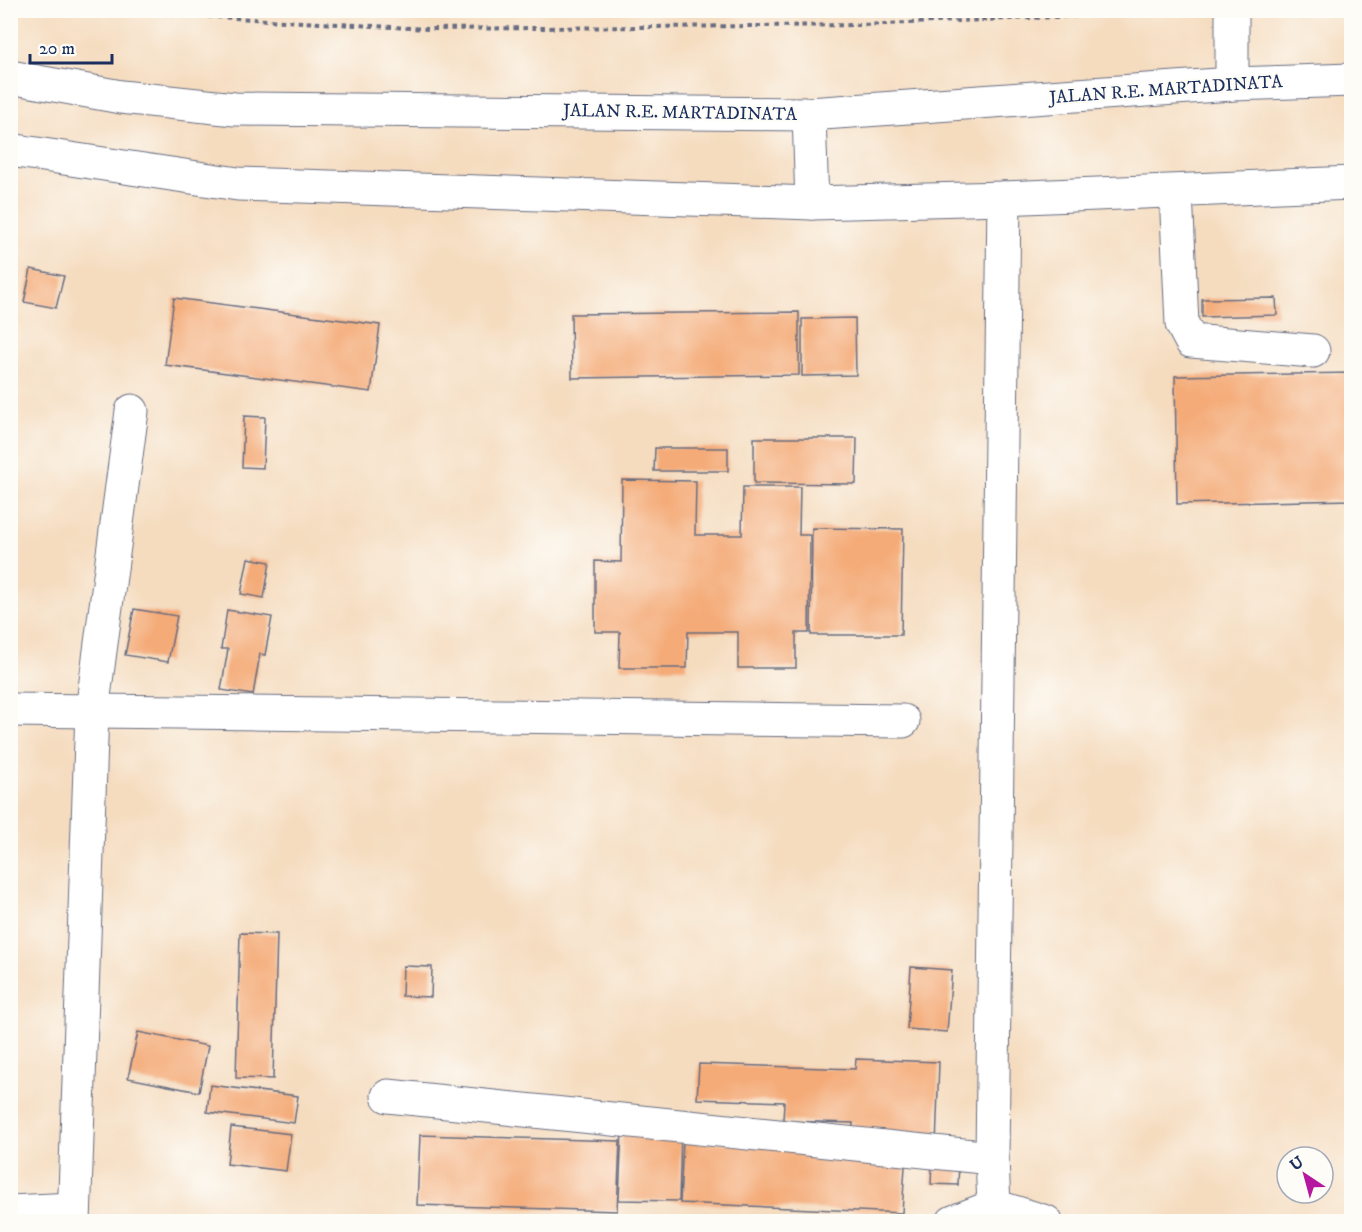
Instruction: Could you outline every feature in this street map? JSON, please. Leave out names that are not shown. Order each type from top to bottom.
[{"type":"main road","points":[[1218,11],[1232,84]]},
{"type":"main road","name":"JALAN R.E. MARTADINATA","points":[[10,77],[121,97],[235,109],[809,114],[1232,84],[1352,80]]},
{"type":"main road","points":[[809,114],[812,203]]},
{"type":"main road","points":[[10,150],[238,184],[812,203],[1176,192],[1352,183]]},
{"type":"main road","points":[[1176,192],[1182,324],[1191,341],[1313,351]]},
{"type":"main road","points":[[994,1206],[992,1158],[1004,198]]},
{"type":"main road","points":[[10,1212],[74,1215],[92,711],[132,411]]},
{"type":"main road","points":[[10,710],[903,722]]},
{"type":"main road","points":[[388,1096],[992,1158]]},
{"type":"main road","points":[[953,1221],[994,1206],[1046,1221]]},
{"type":"path","points":[[91,10],[428,29],[860,25],[1218,11]]},
{"type":"building","points":[[31,269],[64,276],[56,308],[24,302]]},
{"type":"building","points":[[174,298],[380,325],[371,392],[165,365]]},
{"type":"building","points":[[1276,298],[1277,315],[1202,317],[1202,299]]},
{"type":"building","points":[[799,312],[799,375],[572,378],[571,314]]},
{"type":"building","points":[[855,318],[856,375],[802,376],[802,319]]},
{"type":"building","points":[[1352,373],[1352,500],[1177,504],[1175,376]]},
{"type":"building","points":[[244,416],[265,417],[263,468],[242,467]]},
{"type":"building","points":[[754,438],[857,438],[856,484],[754,483]]},
{"type":"building","points":[[655,448],[728,448],[728,471],[654,471]]},
{"type":"building","points":[[622,480],[696,481],[695,535],[742,535],[743,487],[800,487],[799,535],[810,535],[809,633],[796,633],[796,668],[738,668],[738,632],[688,632],[687,668],[619,668],[620,632],[595,632],[595,561],[621,562]]},
{"type":"building","points":[[812,528],[903,529],[901,635],[811,635]]},
{"type":"building","points":[[248,558],[270,562],[264,598],[241,594]]},
{"type":"building","points":[[134,609],[177,616],[168,662],[125,655]]},
{"type":"building","points":[[227,610],[272,617],[265,655],[260,654],[253,695],[221,690],[228,649],[221,649]]},
{"type":"building","points":[[240,933],[277,934],[273,1079],[236,1078]]},
{"type":"building","points":[[403,966],[432,967],[431,997],[402,996]]},
{"type":"building","points":[[911,967],[952,970],[947,1032],[907,1029]]},
{"type":"building","points":[[138,1032],[208,1046],[199,1092],[128,1078]]},
{"type":"building","points":[[856,1059],[939,1062],[936,1146],[852,1144],[853,1123],[783,1121],[784,1102],[697,1099],[699,1064],[855,1069]]},
{"type":"building","points":[[210,1085],[298,1096],[294,1123],[207,1112]]},
{"type":"building","points":[[231,1127],[291,1134],[286,1171],[227,1164]]},
{"type":"building","points":[[622,1129],[681,1131],[679,1201],[619,1200]]},
{"type":"building","points":[[420,1135],[620,1141],[617,1211],[417,1205]]},
{"type":"building","points":[[683,1141],[906,1151],[902,1213],[680,1203]]},
{"type":"building","points":[[932,1161],[959,1161],[958,1185],[931,1184]]}]
